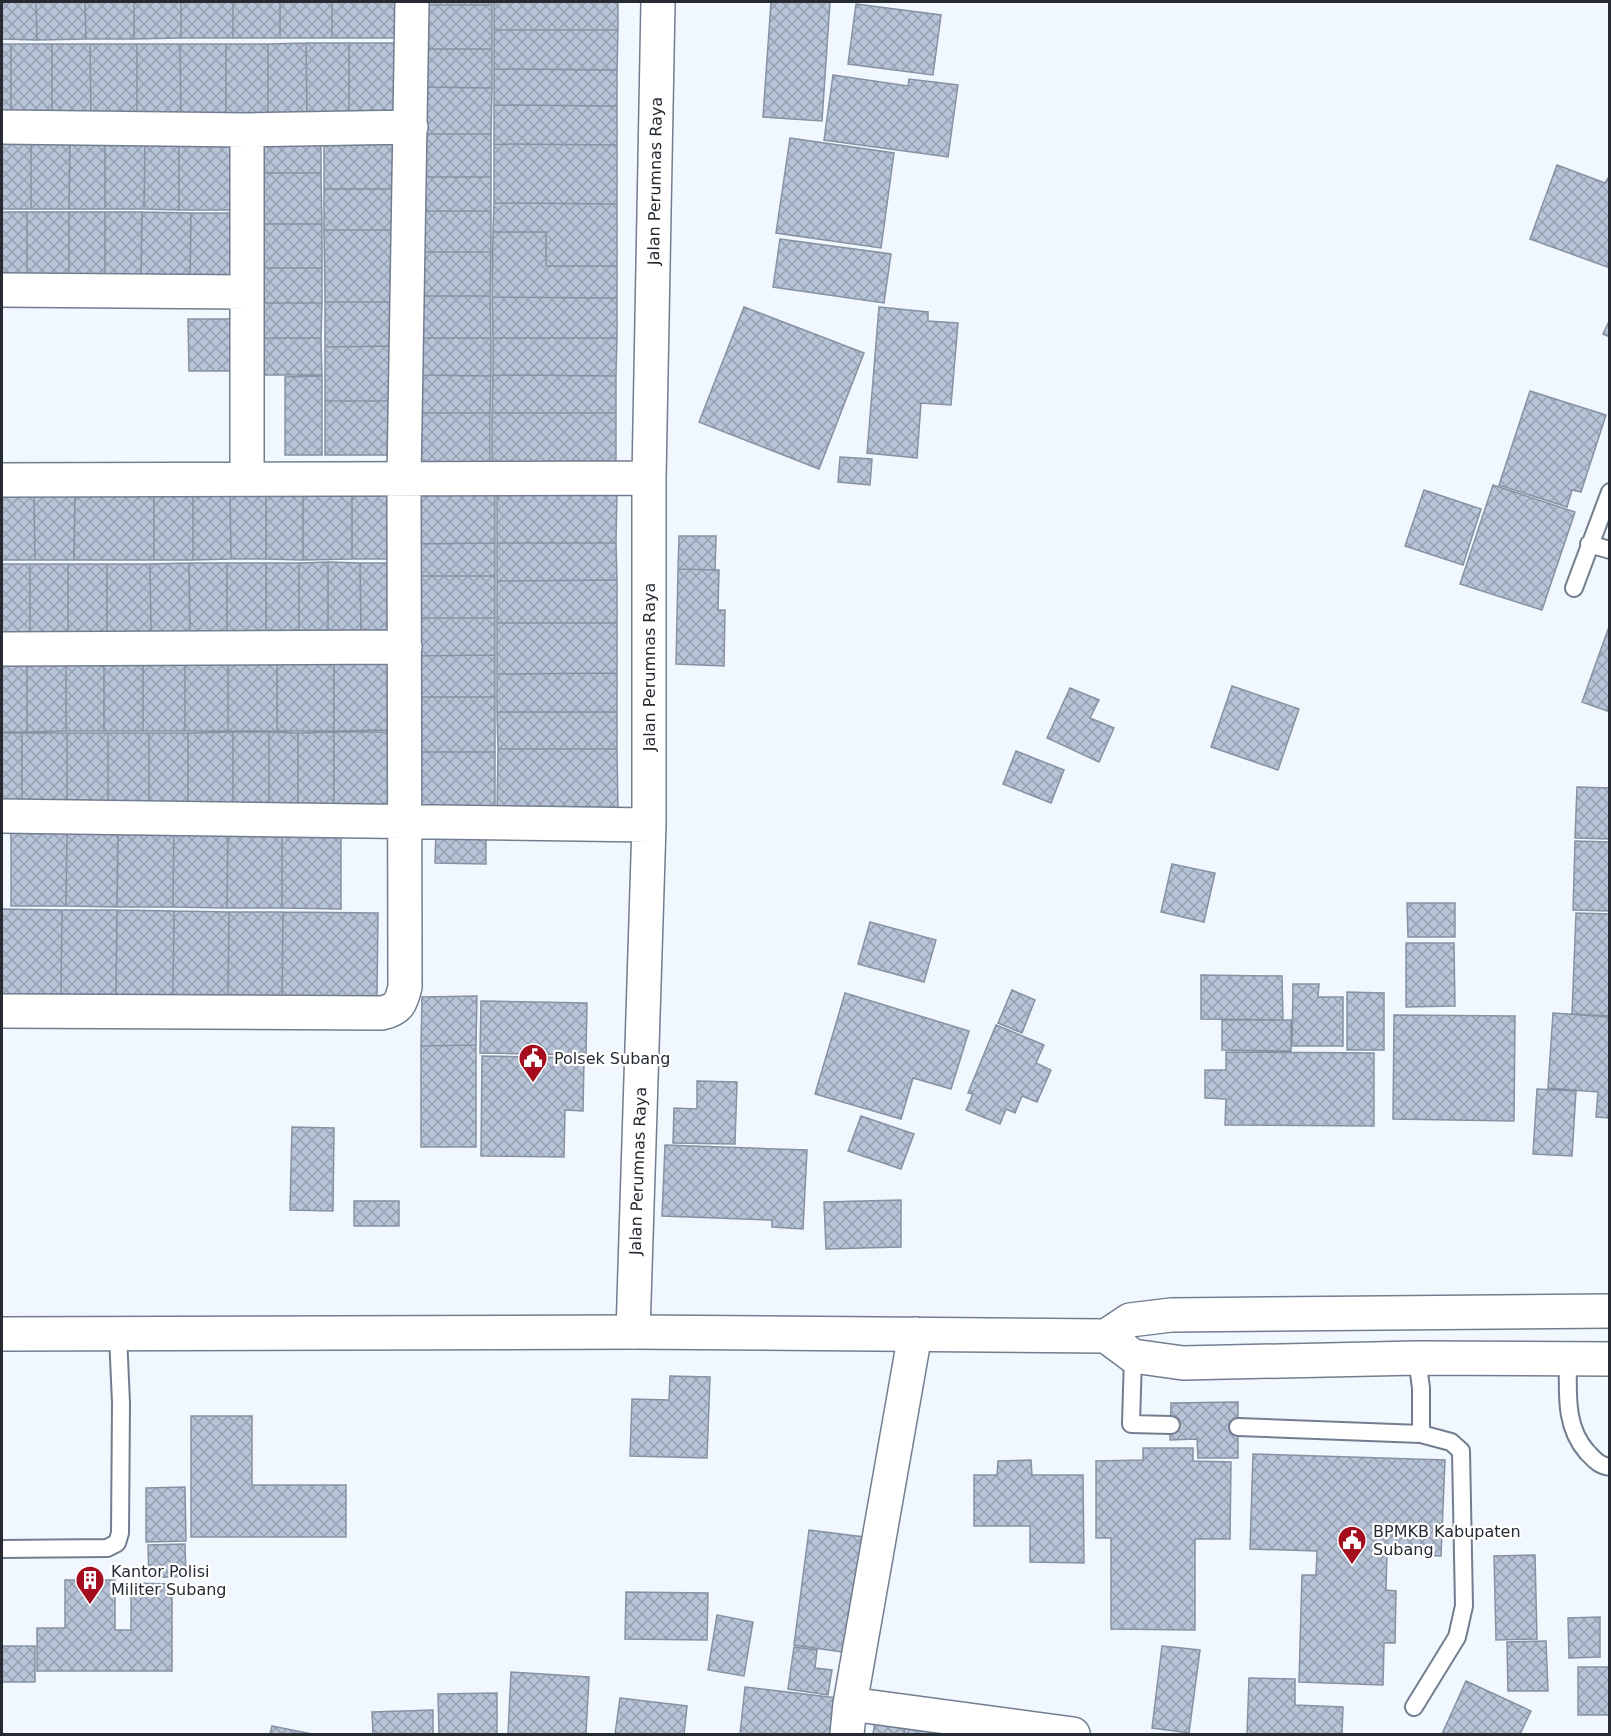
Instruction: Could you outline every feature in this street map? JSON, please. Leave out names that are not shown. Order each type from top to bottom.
[{"type":"street","points":[[2,1011],[382,1013],[394,1010],[401,1000],[405,987],[404,479],[412,2]]},
{"type":"street","name":"Jalan Perumnas Raya","points":[[633,1332],[649,825],[649,478],[658,2]]},
{"type":"street","points":[[2,127],[247,130],[411,127]]},
{"type":"street","points":[[247,130],[247,479]]},
{"type":"street","points":[[2,290],[247,291]]},
{"type":"street","points":[[2,480],[649,478]]},
{"type":"street","points":[[2,649],[405,647]]},
{"type":"street","points":[[2,816],[649,825]]},
{"type":"street","points":[[2,1334],[633,1332],[1106,1336],[1130,1320],[1171,1315],[1610,1311]]},
{"type":"street","points":[[915,1334],[849,1719],[1073,1734]]},
{"type":"street","points":[[1106,1336],[1133,1356],[1183,1363],[1417,1358],[1610,1359]]},
{"type":"lane","points":[[1574,588],[1610,492]]},
{"type":"lane","points":[[1589,544],[1610,550]]},
{"type":"lane","points":[[2,1549],[107,1548],[117,1543],[120,1533],[121,1415],[118,1335]]},
{"type":"lane","points":[[1133,1356],[1131,1424],[1171,1425]]},
{"type":"lane","points":[[1417,1358],[1421,1388],[1421,1434]]},
{"type":"lane","points":[[1568,1359],[1568,1411],[1576,1440],[1600,1465],[1610,1467]]},
{"type":"lane","points":[[1238,1427],[1421,1434],[1451,1442],[1461,1451],[1464,1606],[1457,1637],[1414,1707]]},
{"type":"building","points":[[2,2],[36,2],[37,40],[2,39]]},
{"type":"building","points":[[36,2],[85,2],[86,39],[37,40]]},
{"type":"building","points":[[85,2],[134,2],[134,39],[86,39]]},
{"type":"building","points":[[134,2],[181,2],[181,38],[134,39]]},
{"type":"building","points":[[181,2],[233,2],[233,38],[181,38]]},
{"type":"building","points":[[233,2],[280,2],[280,38],[233,38]]},
{"type":"building","points":[[280,2],[332,2],[332,38],[280,38]]},
{"type":"building","points":[[332,2],[397,2],[397,38],[332,38]]},
{"type":"building","points":[[416,2],[492,2],[492,5],[416,5]]},
{"type":"building","points":[[494,2],[618,2],[618,30],[494,30]]},
{"type":"building","points":[[771,2],[830,2],[822,121],[763,117]]},
{"type":"building","points":[[856,4],[941,15],[933,75],[848,64]]},
{"type":"building","points":[[416,5],[492,5],[492,49],[416,49]]},
{"type":"building","points":[[494,30],[618,30],[617,70],[494,69]]},
{"type":"building","points":[[306,43],[307,118],[268,118],[268,44]]},
{"type":"building","points":[[306,43],[349,43],[349,118],[307,118]]},
{"type":"building","points":[[349,43],[397,43],[398,118],[349,118]]},
{"type":"building","points":[[2,44],[11,44],[11,119],[2,119]]},
{"type":"building","points":[[11,44],[52,44],[52,119],[11,119]]},
{"type":"building","points":[[52,44],[90,44],[91,119],[52,119]]},
{"type":"building","points":[[90,44],[137,44],[137,119],[91,119]]},
{"type":"building","points":[[137,44],[180,44],[181,119],[137,119]]},
{"type":"building","points":[[180,44],[226,44],[226,118],[181,119]]},
{"type":"building","points":[[226,44],[268,44],[268,118],[226,118]]},
{"type":"building","points":[[416,49],[492,49],[492,88],[416,87]]},
{"type":"building","points":[[494,69],[617,70],[617,106],[494,105]]},
{"type":"building","points":[[833,75],[908,86],[909,79],[958,85],[948,157],[824,140]]},
{"type":"building","points":[[416,87],[492,88],[491,134],[416,134]]},
{"type":"building","points":[[494,105],[617,106],[617,145],[494,144]]},
{"type":"building","points":[[416,134],[491,134],[491,177],[416,177]]},
{"type":"building","points":[[256,135],[321,135],[321,173],[256,173]]},
{"type":"building","points":[[395,136],[395,189],[324,189],[324,137]]},
{"type":"building","points":[[790,138],[894,153],[881,248],[776,233]]},
{"type":"building","points":[[2,140],[31,140],[31,209],[2,209]]},
{"type":"building","points":[[31,140],[70,140],[69,209],[31,209]]},
{"type":"building","points":[[70,140],[105,140],[105,209],[69,209]]},
{"type":"building","points":[[105,140],[145,140],[144,209],[105,209]]},
{"type":"building","points":[[145,140],[179,140],[179,210],[144,209]]},
{"type":"building","points":[[179,140],[238,141],[237,210],[179,210]]},
{"type":"building","points":[[494,144],[617,145],[617,204],[494,203]]},
{"type":"building","points":[[1557,165],[1605,183],[1610,175],[1610,268],[1530,239]]},
{"type":"building","points":[[256,173],[321,173],[322,224],[256,224]]},
{"type":"building","points":[[416,177],[491,177],[491,211],[416,211]]},
{"type":"building","points":[[324,189],[395,189],[395,230],[324,230]]},
{"type":"building","points":[[494,203],[617,204],[617,266],[546,266],[546,232],[493,232]]},
{"type":"building","points":[[416,211],[491,211],[491,252],[415,252]]},
{"type":"building","points":[[2,212],[27,212],[27,283],[2,283]]},
{"type":"building","points":[[27,212],[69,212],[69,283],[27,283]]},
{"type":"building","points":[[69,212],[105,212],[105,283],[69,283]]},
{"type":"building","points":[[105,212],[142,212],[141,283],[105,283]]},
{"type":"building","points":[[142,212],[191,213],[190,284],[141,283]]},
{"type":"building","points":[[191,213],[239,213],[239,284],[190,284]]},
{"type":"building","points":[[256,224],[322,224],[322,268],[257,268]]},
{"type":"building","points":[[324,230],[395,230],[395,302],[325,302]]},
{"type":"building","points":[[493,232],[546,232],[546,266],[617,266],[617,298],[492,297]]},
{"type":"building","points":[[780,239],[891,254],[884,303],[773,287]]},
{"type":"building","points":[[415,252],[491,252],[490,296],[415,296]]},
{"type":"building","points":[[257,268],[322,268],[322,303],[256,303]]},
{"type":"building","points":[[415,296],[490,296],[491,338],[415,338]]},
{"type":"building","points":[[492,297],[617,298],[617,338],[493,338]]},
{"type":"building","points":[[325,302],[395,302],[395,346],[325,347]]},
{"type":"building","points":[[256,303],[322,303],[321,338],[256,338]]},
{"type":"building","points":[[744,307],[864,353],[819,469],[699,422]]},
{"type":"building","points":[[879,307],[928,312],[928,321],[958,323],[951,405],[921,403],[917,458],[867,453]]},
{"type":"building","points":[[188,319],[233,319],[234,371],[189,371]]},
{"type":"building","points":[[1610,319],[1610,337],[1603,334]]},
{"type":"building","points":[[256,338],[321,338],[322,375],[257,375]]},
{"type":"building","points":[[415,338],[491,338],[491,376],[415,375]]},
{"type":"building","points":[[493,338],[617,338],[616,376],[493,375]]},
{"type":"building","points":[[395,346],[396,401],[325,401],[325,347]]},
{"type":"building","points":[[415,375],[491,376],[490,413],[415,413]]},
{"type":"building","points":[[493,375],[616,376],[616,413],[492,413]]},
{"type":"building","points":[[322,376],[322,455],[285,455],[285,377]]},
{"type":"building","points":[[1530,391],[1606,415],[1581,492],[1572,490],[1567,507],[1499,485]]},
{"type":"building","points":[[325,401],[396,401],[396,455],[325,455]]},
{"type":"building","points":[[415,413],[490,413],[490,468],[414,468]]},
{"type":"building","points":[[492,413],[616,413],[616,468],[492,468]]},
{"type":"building","points":[[840,457],[872,459],[870,485],[838,482]]},
{"type":"building","points":[[1493,485],[1575,512],[1542,610],[1460,584]]},
{"type":"building","points":[[495,490],[495,543],[412,544],[411,491]]},
{"type":"building","points":[[617,490],[616,543],[497,543],[497,491]]},
{"type":"building","points":[[1424,490],[1481,509],[1463,565],[1405,546]]},
{"type":"building","points":[[34,492],[35,560],[2,560],[2,493]]},
{"type":"building","points":[[34,492],[75,492],[74,560],[35,560]]},
{"type":"building","points":[[75,492],[154,492],[154,560],[74,560]]},
{"type":"building","points":[[154,492],[193,492],[193,560],[154,560]]},
{"type":"building","points":[[193,492],[230,492],[231,559],[193,560]]},
{"type":"building","points":[[230,492],[266,492],[266,559],[231,559]]},
{"type":"building","points":[[266,492],[303,492],[303,560],[266,559]]},
{"type":"building","points":[[303,492],[352,492],[352,559],[303,560]]},
{"type":"building","points":[[352,492],[395,492],[395,559],[352,559]]},
{"type":"building","points":[[679,536],[716,536],[715,570],[678,569]]},
{"type":"building","points":[[495,543],[495,576],[412,576],[412,544]]},
{"type":"building","points":[[497,543],[616,543],[617,580],[497,581]]},
{"type":"building","points":[[328,562],[360,563],[361,636],[328,636]]},
{"type":"building","points":[[328,562],[328,636],[299,635],[299,563]]},
{"type":"building","points":[[189,563],[227,563],[227,636],[190,636]]},
{"type":"building","points":[[189,563],[190,636],[151,636],[150,564]]},
{"type":"building","points":[[227,563],[266,563],[266,636],[227,636]]},
{"type":"building","points":[[266,563],[299,563],[299,635],[266,636]]},
{"type":"building","points":[[360,563],[394,563],[395,635],[361,636]]},
{"type":"building","points":[[2,564],[30,564],[30,637],[2,637]]},
{"type":"building","points":[[30,564],[68,564],[68,637],[30,637]]},
{"type":"building","points":[[68,564],[107,564],[107,636],[68,637]]},
{"type":"building","points":[[107,564],[150,564],[151,636],[107,636]]},
{"type":"building","points":[[678,569],[719,570],[718,610],[725,610],[724,666],[676,664]]},
{"type":"building","points":[[412,576],[495,576],[495,618],[412,618]]},
{"type":"building","points":[[617,580],[617,623],[497,623],[497,581]]},
{"type":"building","points":[[412,618],[495,618],[495,655],[412,656]]},
{"type":"building","points":[[497,623],[617,623],[617,673],[497,674]]},
{"type":"building","points":[[1610,624],[1610,712],[1582,702]]},
{"type":"building","points":[[495,655],[495,697],[412,697],[412,656]]},
{"type":"building","points":[[185,659],[185,731],[143,731],[143,660]]},
{"type":"building","points":[[185,659],[228,659],[228,731],[185,731]]},
{"type":"building","points":[[228,659],[277,659],[277,731],[228,731]]},
{"type":"building","points":[[277,659],[334,659],[334,731],[277,731]]},
{"type":"building","points":[[334,659],[392,659],[392,730],[334,731]]},
{"type":"building","points":[[2,660],[27,660],[27,732],[2,732]]},
{"type":"building","points":[[27,660],[66,660],[66,731],[27,732]]},
{"type":"building","points":[[66,660],[104,660],[104,731],[66,731]]},
{"type":"building","points":[[104,660],[143,660],[143,731],[104,731]]},
{"type":"building","points":[[617,673],[617,712],[497,712],[497,674]]},
{"type":"building","points":[[1232,686],[1299,709],[1278,770],[1211,747]]},
{"type":"building","points":[[1070,688],[1099,700],[1090,718],[1114,728],[1099,762],[1047,738]]},
{"type":"building","points":[[412,697],[495,697],[495,752],[412,752]]},
{"type":"building","points":[[497,712],[617,712],[617,749],[498,749]]},
{"type":"building","points":[[233,732],[233,806],[188,806],[188,733]]},
{"type":"building","points":[[233,732],[269,732],[269,806],[233,806]]},
{"type":"building","points":[[269,732],[298,733],[298,806],[269,806]]},
{"type":"building","points":[[334,732],[334,806],[298,806],[298,733]]},
{"type":"building","points":[[334,732],[393,732],[393,806],[334,806]]},
{"type":"building","points":[[2,733],[22,733],[22,807],[2,807]]},
{"type":"building","points":[[22,733],[67,733],[67,807],[22,807]]},
{"type":"building","points":[[67,733],[108,733],[108,807],[67,807]]},
{"type":"building","points":[[108,733],[149,733],[149,806],[108,807]]},
{"type":"building","points":[[149,733],[188,733],[188,806],[149,806]]},
{"type":"building","points":[[498,749],[617,749],[618,812],[497,812]]},
{"type":"building","points":[[1016,751],[1064,770],[1051,803],[1003,784]]},
{"type":"building","points":[[412,752],[495,752],[495,813],[412,813]]},
{"type":"building","points":[[1577,787],[1610,788],[1610,839],[1575,838]]},
{"type":"building","points":[[11,827],[67,827],[66,906],[11,906]]},
{"type":"building","points":[[67,827],[118,828],[117,907],[66,906]]},
{"type":"building","points":[[118,828],[174,828],[173,907],[117,907]]},
{"type":"building","points":[[174,828],[228,828],[227,908],[173,907]]},
{"type":"building","points":[[228,828],[282,829],[282,908],[227,908]]},
{"type":"building","points":[[282,829],[341,829],[341,909],[282,908]]},
{"type":"building","points":[[436,829],[486,830],[486,864],[435,863]]},
{"type":"building","points":[[1575,841],[1610,842],[1610,911],[1573,910]]},
{"type":"building","points":[[1172,864],[1215,873],[1204,922],[1161,912]]},
{"type":"building","points":[[1407,903],[1455,903],[1455,937],[1408,937]]},
{"type":"building","points":[[2,909],[62,910],[61,994],[2,994]]},
{"type":"building","points":[[62,910],[117,910],[116,995],[61,994]]},
{"type":"building","points":[[117,910],[174,911],[173,995],[116,995]]},
{"type":"building","points":[[174,911],[229,912],[228,996],[173,995]]},
{"type":"building","points":[[229,912],[283,912],[282,997],[228,996]]},
{"type":"building","points":[[283,912],[378,913],[377,998],[282,997]]},
{"type":"building","points":[[1576,913],[1610,914],[1610,1016],[1572,1014]]},
{"type":"building","points":[[870,922],[936,940],[924,982],[858,964]]},
{"type":"building","points":[[1406,943],[1454,943],[1455,1006],[1406,1007]]},
{"type":"building","points":[[1201,975],[1282,976],[1283,1020],[1201,1019]]},
{"type":"building","points":[[1293,984],[1319,984],[1318,997],[1343,997],[1343,1046],[1292,1046]]},
{"type":"building","points":[[1012,990],[1035,1000],[1022,1033],[998,1023]]},
{"type":"building","points":[[1347,992],[1384,993],[1384,1050],[1347,1050]]},
{"type":"building","points":[[845,993],[969,1031],[951,1089],[913,1078],[901,1119],[815,1094]]},
{"type":"building","points":[[477,996],[476,1045],[421,1046],[422,997]]},
{"type":"building","points":[[481,1001],[587,1003],[586,1055],[480,1053]]},
{"type":"building","points":[[1553,1013],[1610,1017],[1610,1118],[1596,1117],[1598,1092],[1548,1088]]},
{"type":"building","points":[[1394,1015],[1515,1016],[1514,1121],[1393,1119]]},
{"type":"building","points":[[1222,1020],[1291,1020],[1291,1051],[1222,1050]]},
{"type":"building","points":[[996,1025],[1044,1045],[1036,1063],[1051,1070],[1037,1102],[1022,1096],[1015,1113],[1006,1109],[1000,1124],[966,1110],[973,1094],[968,1093]]},
{"type":"building","points":[[476,1045],[476,1147],[421,1147],[421,1046]]},
{"type":"building","points":[[1226,1052],[1374,1053],[1374,1126],[1225,1125],[1226,1099],[1205,1098],[1205,1070],[1226,1070]]},
{"type":"building","name":"Polsek Subang","points":[[482,1056],[584,1058],[583,1111],[565,1110],[564,1157],[481,1156]]},
{"type":"building","points":[[697,1081],[737,1082],[735,1144],[673,1143],[674,1108],[697,1109]]},
{"type":"building","points":[[1537,1089],[1576,1091],[1572,1156],[1533,1154]]},
{"type":"building","points":[[861,1116],[914,1134],[901,1169],[848,1151]]},
{"type":"building","points":[[292,1127],[334,1128],[333,1211],[290,1210]]},
{"type":"building","points":[[665,1145],[807,1150],[803,1229],[772,1227],[772,1220],[662,1216]]},
{"type":"building","points":[[901,1200],[901,1247],[826,1249],[824,1202]]},
{"type":"building","points":[[354,1201],[399,1201],[399,1226],[354,1226]]},
{"type":"building","points":[[670,1376],[710,1377],[707,1458],[630,1456],[632,1399],[669,1400]]},
{"type":"building","points":[[1238,1402],[1238,1458],[1198,1458],[1197,1439],[1170,1440],[1171,1403]]},
{"type":"building","points":[[191,1416],[252,1416],[252,1485],[346,1485],[346,1537],[191,1537]]},
{"type":"building","points":[[1143,1448],[1193,1448],[1193,1461],[1231,1462],[1230,1539],[1195,1539],[1195,1630],[1111,1629],[1111,1538],[1096,1538],[1096,1461],[1143,1460]]},
{"type":"building","name":"BPMKB Kabupaten Subang","points":[[1253,1454],[1445,1460],[1441,1556],[1387,1554],[1386,1590],[1396,1591],[1395,1643],[1384,1643],[1383,1685],[1299,1682],[1302,1575],[1316,1575],[1317,1551],[1250,1549]]},
{"type":"building","points":[[1031,1460],[1032,1475],[1083,1475],[1084,1563],[1030,1562],[1030,1526],[974,1526],[974,1475],[997,1475],[998,1461]]},
{"type":"building","points":[[185,1487],[186,1541],[146,1542],[146,1488]]},
{"type":"building","points":[[809,1530],[864,1537],[849,1653],[794,1645]]},
{"type":"building","points":[[185,1544],[186,1576],[149,1578],[148,1545]]},
{"type":"building","points":[[1535,1555],[1537,1639],[1496,1640],[1494,1556]]},
{"type":"building","name":"Kantor Polisi Militer Subang","points":[[65,1580],[115,1580],[115,1630],[131,1630],[131,1583],[172,1584],[172,1671],[37,1671],[37,1628],[65,1628]]},
{"type":"building","points":[[626,1592],[708,1593],[707,1640],[625,1639]]},
{"type":"building","points":[[717,1615],[753,1622],[744,1676],[708,1670]]},
{"type":"building","points":[[1600,1617],[1600,1657],[1569,1658],[1568,1618]]},
{"type":"building","points":[[1546,1641],[1548,1691],[1508,1691],[1507,1642]]},
{"type":"building","points":[[2,1646],[35,1646],[35,1682],[2,1682]]},
{"type":"building","points":[[1162,1646],[1200,1650],[1189,1733],[1152,1728]]},
{"type":"building","points":[[794,1647],[817,1650],[815,1668],[832,1670],[828,1695],[788,1689]]},
{"type":"building","points":[[1578,1667],[1610,1667],[1610,1715],[1578,1715]]},
{"type":"building","points":[[511,1672],[589,1677],[586,1734],[508,1734]]},
{"type":"building","points":[[1249,1678],[1295,1679],[1295,1705],[1343,1707],[1342,1734],[1247,1734]]},
{"type":"building","points":[[1466,1681],[1531,1711],[1520,1734],[1442,1734]]},
{"type":"building","points":[[745,1687],[837,1698],[833,1734],[740,1734]]},
{"type":"building","points":[[497,1693],[497,1734],[439,1734],[438,1694]]},
{"type":"building","points":[[620,1698],[687,1706],[684,1734],[615,1734]]},
{"type":"building","points":[[433,1710],[433,1734],[373,1734],[372,1712]]},
{"type":"building","points":[[875,1721],[905,1724],[904,1734],[873,1734]]},
{"type":"building","points":[[905,1724],[942,1729],[941,1734],[904,1734]]},
{"type":"building","points":[[272,1726],[312,1734],[270,1734]]},
{"type":"place","name":"Polsek Subang","points":[[533,1084]]},
{"type":"place","name":"BPMKB Kabupaten Subang","points":[[1352,1566]]},
{"type":"place","name":"Kantor Polisi Militer Subang","points":[[90,1606]]}]
